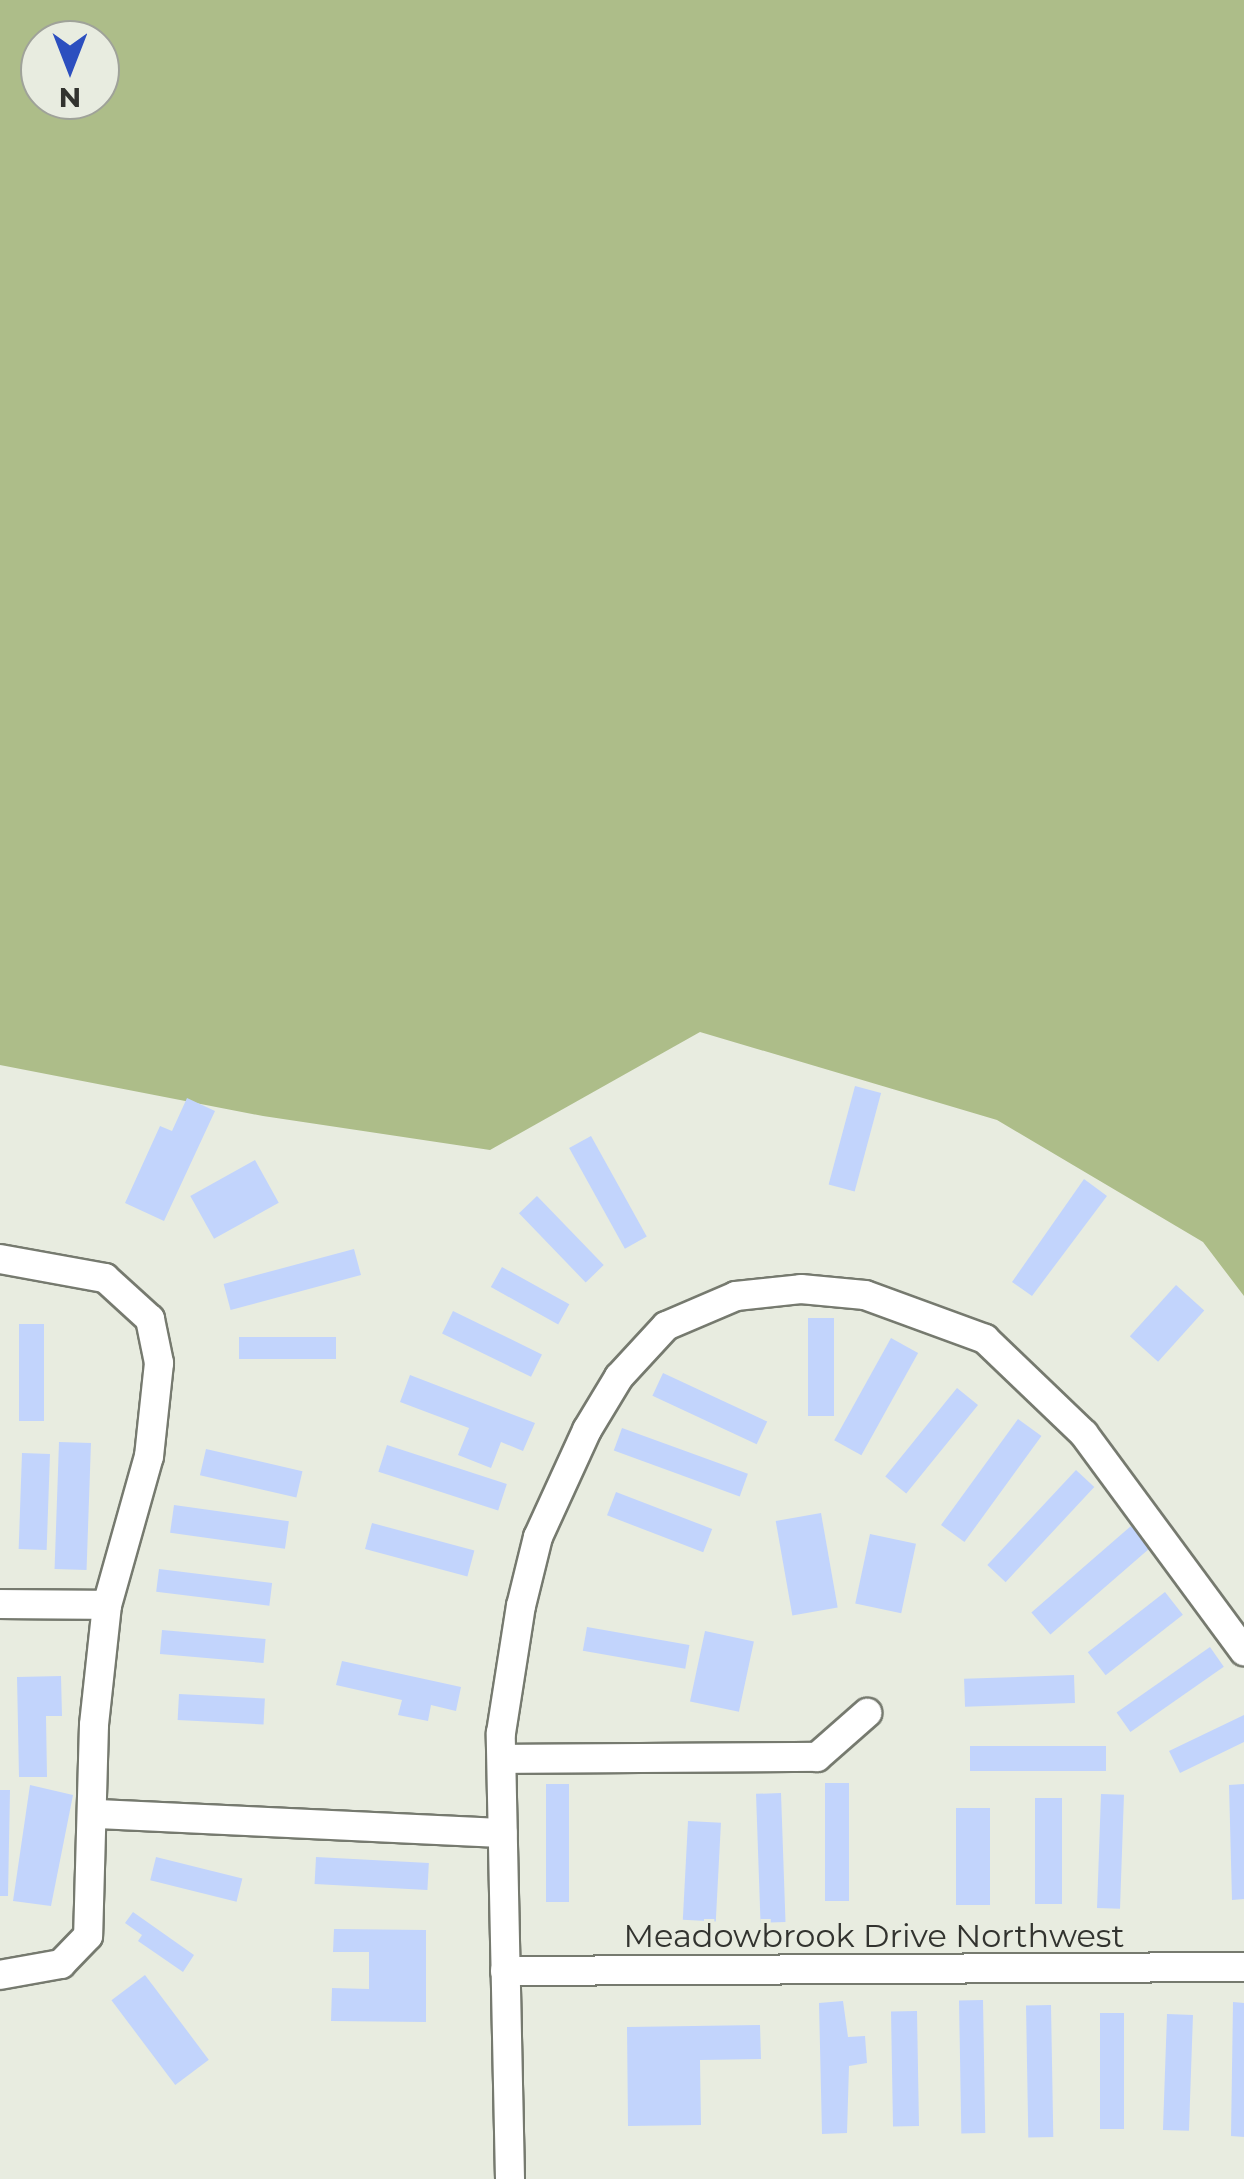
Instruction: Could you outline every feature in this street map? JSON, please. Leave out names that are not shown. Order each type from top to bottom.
[{"type":"street","points":[[0,1259],[105,1278],[136,1300],[157,1341],[149,1456],[107,1604],[94,1725],[96,1814],[88,1936],[61,1964],[0,1975]]},
{"type":"street","points":[[510,2179],[502,1759],[521,1606],[538,1537],[587,1430],[619,1376],[666,1326],[736,1296],[800,1289],[865,1295],[986,1339],[1084,1434],[1244,1651]]},
{"type":"street","points":[[0,1604],[107,1604]]},
{"type":"street","points":[[502,1759],[816,1757],[867,1713]]},
{"type":"street","points":[[96,1814],[503,1833]]},
{"type":"street","name":"Meadowbrook Drive Northwest","points":[[505,1970],[1244,1967]]},
{"type":"green space","points":[[0,0],[1244,0],[1244,1296],[1203,1242],[997,1120],[700,1032],[490,1150],[263,1116],[0,1065]]},
{"type":"building","points":[[855,1086],[881,1093],[855,1192],[829,1185]]},
{"type":"building","points":[[187,1098],[215,1111],[164,1221],[125,1203],[160,1126],[172,1131]]},
{"type":"building","points":[[591,1136],[647,1237],[625,1249],[569,1148]]},
{"type":"building","points":[[255,1160],[279,1203],[214,1239],[190,1196]]},
{"type":"building","points":[[1084,1179],[1107,1196],[1032,1296],[1012,1282]]},
{"type":"building","points":[[537,1196],[604,1265],[586,1282],[519,1213]]},
{"type":"building","points":[[354,1249],[361,1275],[231,1310],[224,1284]]},
{"type":"building","points":[[502,1267],[569,1304],[558,1324],[491,1287]]},
{"type":"building","points":[[1176,1285],[1204,1310],[1158,1362],[1130,1336]]},
{"type":"building","points":[[453,1311],[542,1354],[531,1377],[442,1333]]},
{"type":"building","points":[[808,1318],[834,1318],[834,1416],[808,1416]]},
{"type":"building","points":[[19,1324],[44,1324],[44,1421],[19,1421]]},
{"type":"building","points":[[239,1337],[336,1337],[336,1359],[239,1359]]},
{"type":"building","points":[[891,1338],[918,1353],[861,1455],[834,1440]]},
{"type":"building","points":[[663,1373],[767,1422],[757,1444],[652,1396]]},
{"type":"building","points":[[410,1375],[535,1423],[523,1451],[501,1442],[491,1468],[458,1455],[469,1428],[400,1402]]},
{"type":"building","points":[[957,1388],[978,1405],[906,1494],[885,1477]]},
{"type":"building","points":[[1018,1419],[1041,1436],[964,1542],[941,1525]]},
{"type":"building","points":[[622,1428],[748,1474],[740,1496],[614,1451]]},
{"type":"building","points":[[59,1442],[91,1443],[87,1570],[55,1569]]},
{"type":"building","points":[[387,1445],[507,1484],[498,1511],[378,1472]]},
{"type":"building","points":[[206,1449],[302,1471],[296,1498],[200,1475]]},
{"type":"building","points":[[22,1453],[50,1454],[47,1550],[19,1549]]},
{"type":"building","points":[[1076,1470],[1094,1487],[1006,1582],[987,1565]]},
{"type":"building","points":[[616,1492],[712,1529],[703,1552],[607,1515]]},
{"type":"building","points":[[174,1505],[289,1521],[285,1549],[170,1533]]},
{"type":"building","points":[[821,1513],[838,1608],[792,1616],[776,1521]]},
{"type":"building","points":[[372,1523],[474,1550],[467,1577],[365,1549]]},
{"type":"building","points":[[1131,1526],[1150,1548],[1050,1634],[1031,1613]]},
{"type":"building","points":[[870,1534],[916,1544],[901,1613],[855,1603]]},
{"type":"building","points":[[159,1569],[272,1583],[269,1606],[156,1592]]},
{"type":"building","points":[[1165,1592],[1183,1615],[1106,1675],[1088,1652]]},
{"type":"building","points":[[587,1627],[689,1645],[685,1669],[583,1651]]},
{"type":"building","points":[[162,1630],[266,1639],[264,1663],[160,1654]]},
{"type":"building","points":[[705,1631],[754,1641],[739,1712],[690,1701]]},
{"type":"building","points":[[1210,1647],[1224,1667],[1130,1732],[1117,1712]]},
{"type":"building","points":[[342,1661],[461,1687],[456,1711],[431,1705],[428,1721],[398,1715],[402,1700],[336,1685]]},
{"type":"building","points":[[1074,1675],[1075,1703],[965,1707],[964,1679]]},
{"type":"building","points":[[61,1676],[62,1716],[46,1716],[47,1777],[19,1777],[17,1677]]},
{"type":"building","points":[[179,1694],[265,1699],[264,1724],[178,1720]]},
{"type":"building","points":[[1244,1715],[1244,1742],[1180,1773],[1169,1751]]},
{"type":"building","points":[[970,1746],[1106,1746],[1106,1771],[970,1771]]},
{"type":"building","points":[[825,1783],[849,1783],[849,1901],[825,1901]]},
{"type":"building","points":[[546,1784],[569,1784],[569,1902],[546,1902]]},
{"type":"building","points":[[1244,1784],[1244,1899],[1232,1900],[1229,1785]]},
{"type":"building","points":[[30,1785],[73,1795],[51,1906],[13,1901]]},
{"type":"building","points":[[0,1790],[10,1790],[8,1896],[0,1896]]},
{"type":"building","points":[[781,1793],[786,1922],[761,1923],[756,1794]]},
{"type":"building","points":[[1101,1794],[1124,1795],[1120,1909],[1097,1908]]},
{"type":"building","points":[[1035,1798],[1062,1798],[1062,1904],[1035,1904]]},
{"type":"building","points":[[956,1808],[990,1808],[990,1905],[956,1905]]},
{"type":"building","points":[[688,1821],[721,1823],[716,1922],[683,1920]]},
{"type":"building","points":[[156,1857],[242,1879],[237,1902],[150,1880]]},
{"type":"building","points":[[316,1857],[429,1863],[427,1890],[315,1884]]},
{"type":"building","points":[[133,1912],[194,1955],[183,1972],[138,1941],[142,1935],[125,1923]]},
{"type":"building","points":[[334,1929],[426,1930],[426,2022],[331,2021],[332,1988],[369,1989],[369,1952],[333,1952]]},
{"type":"building","points":[[145,1975],[209,2060],[175,2085],[111,2000]]},
{"type":"building","points":[[959,2000],[983,2000],[985,2133],[961,2133]]},
{"type":"building","points":[[843,2001],[848,2037],[865,2036],[867,2063],[849,2066],[847,2133],[822,2134],[819,2003]]},
{"type":"building","points":[[1233,2002],[1244,2003],[1244,2137],[1231,2136]]},
{"type":"building","points":[[1026,2005],[1051,2005],[1053,2137],[1028,2137]]},
{"type":"building","points":[[891,2011],[917,2011],[919,2126],[893,2126]]},
{"type":"building","points":[[1100,2013],[1124,2013],[1124,2129],[1100,2129]]},
{"type":"building","points":[[1167,2014],[1193,2015],[1189,2131],[1163,2130]]},
{"type":"building","points":[[760,2025],[761,2059],[700,2060],[701,2125],[628,2126],[627,2027]]}]
